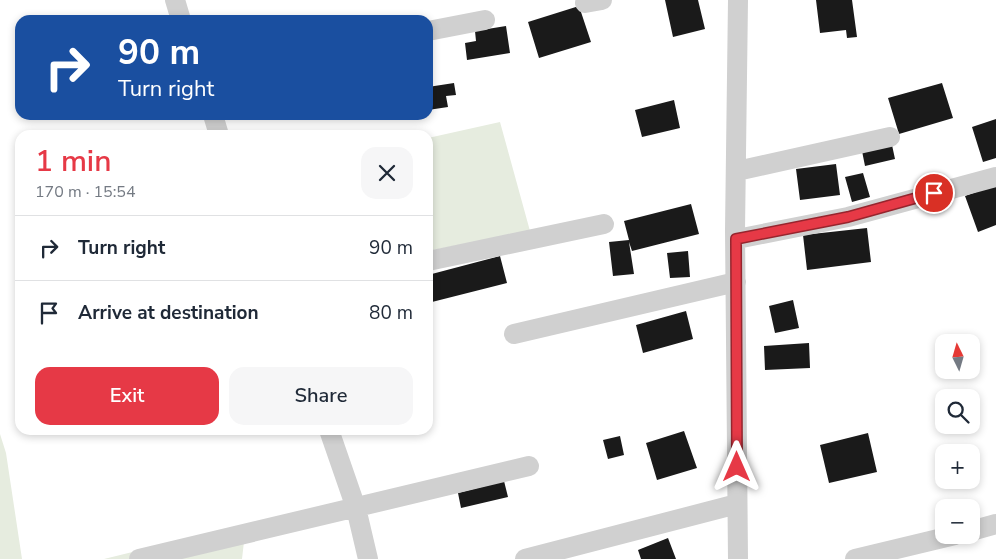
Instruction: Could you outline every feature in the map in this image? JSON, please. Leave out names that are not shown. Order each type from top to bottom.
[{"type":"street","points":[[175,0],[180,15]]},
{"type":"street","points":[[738,0],[736,235],[738,559]]},
{"type":"street","points":[[433,30],[485,20]]},
{"type":"street","points":[[737,171],[890,137]]},
{"type":"street","points":[[736,235],[848,217],[996,177]]},
{"type":"street","points":[[736,235],[941,182]]},
{"type":"street","points":[[433,260],[604,224]]},
{"type":"street","points":[[514,334],[736,282]]},
{"type":"street","points":[[331,435],[356,508],[368,559]]},
{"type":"street","points":[[139,559],[529,466]]},
{"type":"street","points":[[525,559],[737,504]]},
{"type":"street","points":[[980,528],[996,524]]},
{"type":"street","points":[[855,559],[935,540]]},
{"type":"shaded area","points":[[500,122],[530,231],[433,250],[433,137]]},
{"type":"shaded area","points":[[0,434],[6,453],[22,559],[0,559]]},
{"type":"shaded area","points":[[246,524],[242,559],[104,559]]},
{"type":"building","points":[[665,0],[698,0],[705,29],[673,37]]},
{"type":"building","points":[[816,0],[852,0],[857,37],[847,38],[846,30],[820,33]]},
{"type":"building","points":[[579,6],[591,42],[539,58],[528,22]]},
{"type":"building","points":[[506,26],[510,53],[467,60],[465,43],[476,41],[475,31]]},
{"type":"building","points":[[454,83],[456,95],[446,96],[448,107],[433,109],[433,86]]},
{"type":"building","points":[[942,83],[953,118],[899,134],[888,98]]},
{"type":"building","points":[[674,100],[680,128],[642,137],[635,110]]},
{"type":"building","points":[[996,119],[996,158],[983,162],[972,127]]},
{"type":"building","points":[[892,145],[895,159],[865,166],[862,151]]},
{"type":"building","points":[[836,164],[840,195],[800,200],[796,169]]},
{"type":"building","points":[[863,173],[870,197],[852,202],[845,177]]},
{"type":"building","points":[[996,185],[996,225],[978,232],[965,196]]},
{"type":"building","points":[[691,204],[699,234],[632,251],[629,242],[634,274],[613,276],[609,242],[629,240],[624,221]]},
{"type":"building","points":[[867,228],[871,262],[807,270],[803,235]]},
{"type":"building","points":[[688,251],[690,277],[670,278],[667,253]]},
{"type":"building","points":[[500,256],[507,283],[433,302],[433,274]]},
{"type":"building","points":[[793,300],[799,328],[775,333],[769,306]]},
{"type":"building","points":[[686,311],[693,339],[643,353],[636,325]]},
{"type":"building","points":[[809,343],[810,368],[765,370],[764,346]]},
{"type":"building","points":[[684,431],[697,468],[657,480],[646,443]]},
{"type":"building","points":[[868,433],[877,472],[829,483],[820,445]]},
{"type":"building","points":[[620,436],[624,455],[608,459],[603,440]]},
{"type":"building","points":[[504,481],[508,497],[461,508],[458,493]]},
{"type":"building","points":[[668,538],[676,559],[641,559],[638,550]]},
{"type":"route","points":[[737,467],[736,239],[848,217],[934,193]]}]
